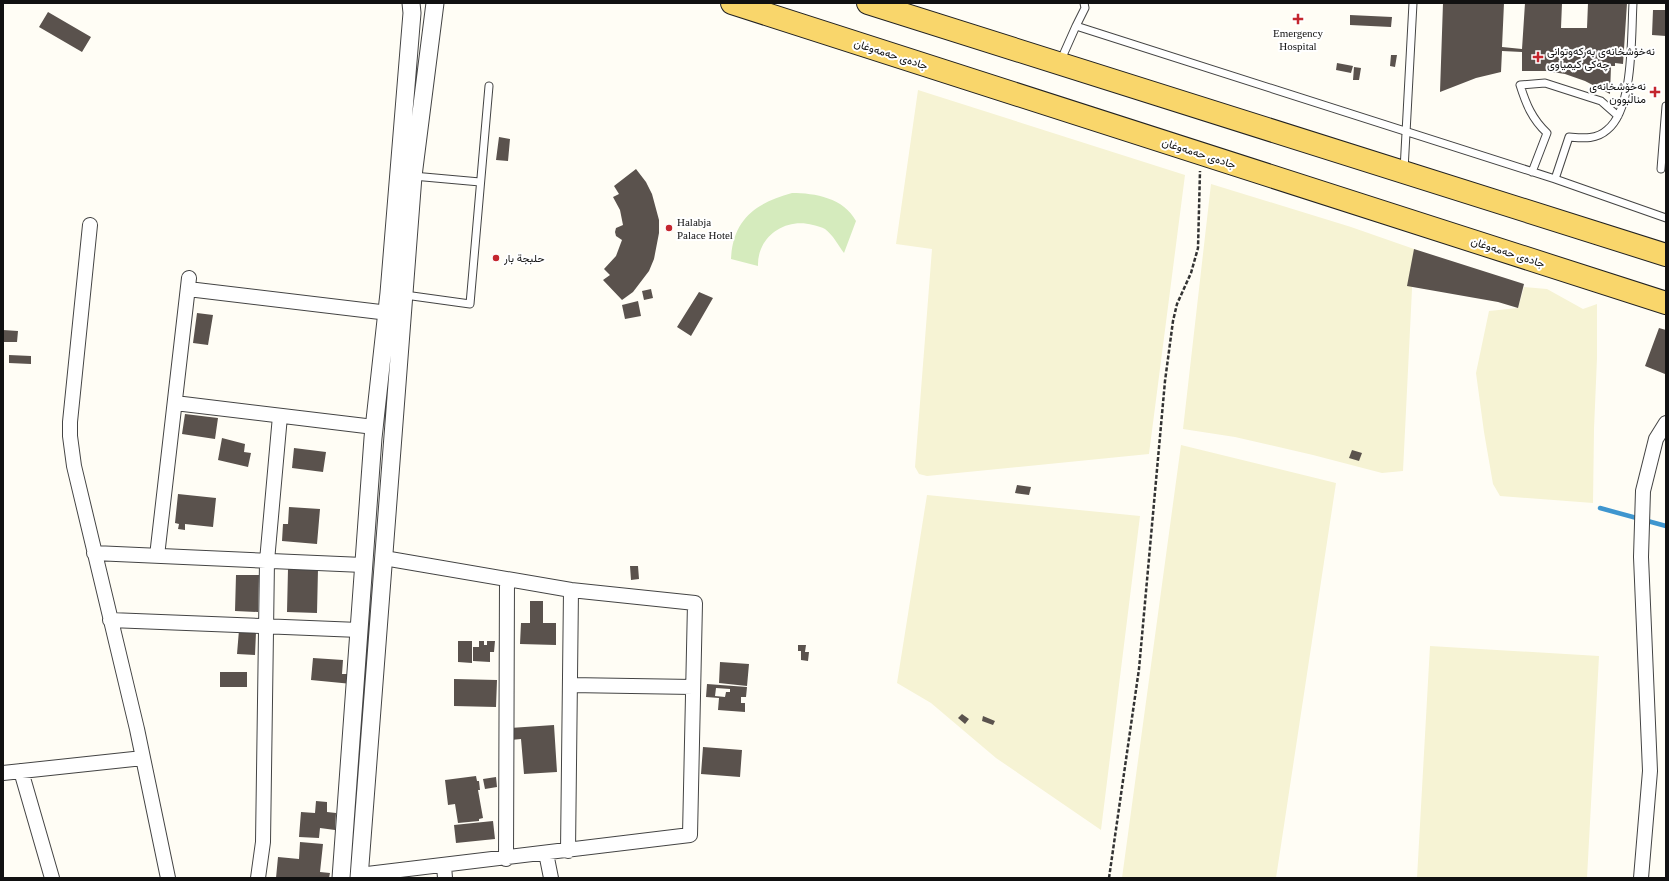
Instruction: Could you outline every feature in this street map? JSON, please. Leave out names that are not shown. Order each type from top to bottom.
[{"type":"main road","name":"جادەی حەمەوغان","points":[[732,3],[1666,303]]},
{"type":"main road","points":[[868,3],[906,9],[1059,63],[1666,255]]},
{"type":"street","points":[[384,558],[571,590],[695,603],[690,835],[506,859],[444,872],[359,877],[384,558],[395,314],[406,176],[412,3]]},
{"type":"street","points":[[406,176],[435,3]]},
{"type":"street","points":[[90,225],[70,422],[70,436],[74,466],[143,758],[168,878]]},
{"type":"street","points":[[157,556],[189,284],[395,314]]},
{"type":"street","points":[[341,878],[352,709],[374,427],[395,314]]},
{"type":"street","points":[[175,403],[374,427]]},
{"type":"street","points":[[258,878],[263,842],[267,561],[280,416]]},
{"type":"street","points":[[1641,878],[1650,771],[1641,557],[1643,491],[1656,439],[1666,423]]},
{"type":"street","points":[[94,553],[363,565]]},
{"type":"street","points":[[506,859],[507,580]]},
{"type":"street","points":[[568,851],[571,590]]},
{"type":"street","points":[[110,620],[358,630]]},
{"type":"street","points":[[570,685],[693,687]]},
{"type":"street","points":[[352,709],[371,710]]},
{"type":"street","points":[[3,773],[143,758]]},
{"type":"street","points":[[21,771],[52,878]]},
{"type":"street","points":[[546,854],[551,878]]},
{"type":"lane","points":[[1059,63],[1084,8],[1084,3]]},
{"type":"lane","points":[[1404,172],[1413,3]]},
{"type":"lane","points":[[1555,179],[1569,137],[1589,139],[1607,131],[1618,116],[1628,88],[1634,3]]},
{"type":"lane","points":[[1076,26],[1407,133],[1555,179],[1666,218]]},
{"type":"lane","points":[[1532,172],[1547,133],[1537,124],[1528,108],[1520,85],[1545,82],[1601,101],[1618,116]]},
{"type":"lane","points":[[397,294],[470,304],[488,86]]},
{"type":"lane","points":[[1661,169],[1666,106]]},
{"type":"lane","points":[[406,176],[480,182]]},
{"type":"path","points":[[1109,878],[1139,669],[1167,366],[1178,304],[1191,273],[1198,248],[1200,153]]},
{"type":"shaded area","points":[[918,90],[1185,175],[1149,454],[927,476],[919,474],[915,467],[932,249],[896,244]]},
{"type":"shaded area","points":[[1211,184],[1351,227],[1414,249],[1403,471],[1382,473],[1235,437],[1183,429]]},
{"type":"shaded area","points":[[1524,287],[1547,289],[1583,309],[1597,304],[1593,503],[1500,496],[1493,484],[1476,373],[1489,311],[1518,308]]},
{"type":"shaded area","points":[[1181,445],[1336,483],[1276,878],[1122,878]]},
{"type":"shaded area","points":[[927,495],[1140,516],[1101,830],[996,758],[931,703],[897,683]]},
{"type":"shaded area","points":[[1430,646],[1599,656],[1587,878],[1417,878]]},
{"type":"green space","points":[[792,193],[810,194],[828,198],[837,202],[851,213],[856,221],[844,253],[828,231],[818,226],[803,223],[783,227],[768,238],[762,246],[758,266],[731,259],[736,233],[749,215],[757,208],[768,202]]},
{"type":"building","points":[[1443,3],[1504,3],[1502,47],[1522,49],[1525,3],[1562,3],[1561,28],[1587,28],[1588,3],[1627,3],[1623,64],[1615,63],[1615,66],[1611,66],[1610,94],[1585,81],[1565,74],[1546,71],[1522,71],[1522,52],[1502,51],[1501,72],[1476,78],[1440,92]]},
{"type":"building","points":[[1653,10],[1666,10],[1666,36],[1652,35]]},
{"type":"building","points":[[48,12],[91,37],[82,52],[39,27]]},
{"type":"building","points":[[1350,15],[1392,17],[1391,27],[1350,25]]},
{"type":"building","points":[[1391,55],[1397,55],[1395,67],[1390,66]]},
{"type":"building","points":[[1337,63],[1353,66],[1351,73],[1336,70]]},
{"type":"building","points":[[1354,67],[1361,68],[1359,80],[1353,80]]},
{"type":"building","points":[[499,137],[510,139],[508,161],[496,160]]},
{"type":"building","points":[[636,169],[646,182],[652,194],[659,220],[659,233],[654,259],[649,271],[633,292],[622,300],[603,280],[610,275],[604,269],[616,256],[622,240],[616,236],[615,232],[616,228],[623,225],[620,210],[613,197],[619,194],[614,186]]},
{"type":"building","points":[[1414,249],[1524,284],[1518,308],[1498,302],[1407,286]]},
{"type":"building","points":[[651,289],[653,298],[644,300],[642,291]]},
{"type":"building","points":[[699,292],[713,298],[691,336],[677,327]]},
{"type":"building","points":[[638,301],[641,316],[625,319],[622,305]]},
{"type":"building","points":[[197,313],[213,315],[208,345],[193,343]]},
{"type":"building","points":[[1659,328],[1666,330],[1665,374],[1645,366]]},
{"type":"building","points":[[3,330],[18,331],[17,342],[3,342]]},
{"type":"building","points":[[9,355],[31,356],[31,364],[9,363]]},
{"type":"building","points":[[185,414],[218,418],[215,439],[182,434]]},
{"type":"building","points":[[222,438],[245,444],[244,452],[251,453],[248,467],[218,460]]},
{"type":"building","points":[[294,448],[326,452],[323,472],[292,468]]},
{"type":"building","points":[[1352,450],[1362,453],[1359,461],[1349,458]]},
{"type":"building","points":[[1017,485],[1031,487],[1029,495],[1015,493]]},
{"type":"building","points":[[178,494],[216,498],[213,527],[185,524],[185,530],[178,529],[179,524],[175,523]]},
{"type":"building","points":[[289,507],[320,509],[317,544],[282,541],[283,524],[288,524]]},
{"type":"building","points":[[630,566],[638,566],[639,579],[631,580]]},
{"type":"building","points":[[288,569],[318,569],[317,613],[287,612]]},
{"type":"building","points":[[236,575],[259,575],[258,612],[235,611]]},
{"type":"building","points":[[530,601],[543,601],[543,623],[556,623],[556,645],[520,644],[521,623],[530,623]]},
{"type":"building","points":[[239,630],[256,632],[255,655],[237,654]]},
{"type":"building","points":[[458,641],[472,641],[472,663],[458,662]]},
{"type":"building","points":[[479,641],[484,641],[484,645],[487,645],[487,641],[495,641],[494,652],[490,652],[490,662],[473,661],[473,647],[479,647]]},
{"type":"building","points":[[798,645],[806,645],[805,652],[809,652],[808,661],[801,660],[801,651],[798,651]]},
{"type":"building","points":[[313,658],[343,660],[342,674],[353,674],[352,684],[311,680]]},
{"type":"building","points":[[720,662],[749,664],[747,686],[719,683]]},
{"type":"building","points":[[220,672],[247,672],[247,687],[220,687]]},
{"type":"building","points":[[454,679],[497,680],[496,707],[454,706]]},
{"type":"building","points":[[707,684],[747,687],[746,697],[741,697],[741,703],[745,703],[745,712],[718,710],[719,698],[706,697]],"holes":[[[716,688],[730,689],[730,692],[726,692],[725,697],[715,696]]]},
{"type":"building","points":[[962,714],[969,719],[965,724],[958,718]]},
{"type":"building","points":[[983,716],[995,721],[993,725],[982,721]]},
{"type":"building","points":[[554,725],[557,772],[524,774],[521,739],[511,740],[510,728]]},
{"type":"building","points":[[703,747],[742,750],[740,777],[701,774]]},
{"type":"building","points":[[476,776],[477,781],[479,781],[480,790],[478,790],[483,818],[479,819],[479,821],[458,823],[455,804],[448,805],[445,780]]},
{"type":"building","points":[[496,777],[497,787],[485,789],[483,779]]},
{"type":"building","points":[[316,801],[327,802],[327,812],[336,813],[335,830],[320,828],[319,838],[299,837],[301,812],[315,813]]},
{"type":"building","points":[[493,821],[495,839],[456,843],[454,825]]},
{"type":"building","points":[[300,842],[323,844],[320,872],[330,873],[329,878],[276,878],[278,857],[299,859]]},
{"type":"waterway","points":[[1600,508],[1666,526]]},
{"type":"place","name":"Emergency Hospital","points":[[1298,19]]},
{"type":"place","name":"نەخۆشخانەی بەرکەوتوانی چەکی کیمیاوی","points":[[1538,57]]},
{"type":"place","name":"نەخۆشخانەی مناڵبوون","points":[[1655,92]]},
{"type":"place","name":"Halabja Palace Hotel","points":[[669,228]]},
{"type":"place","name":"حلبجة بار","points":[[496,258]]}]
